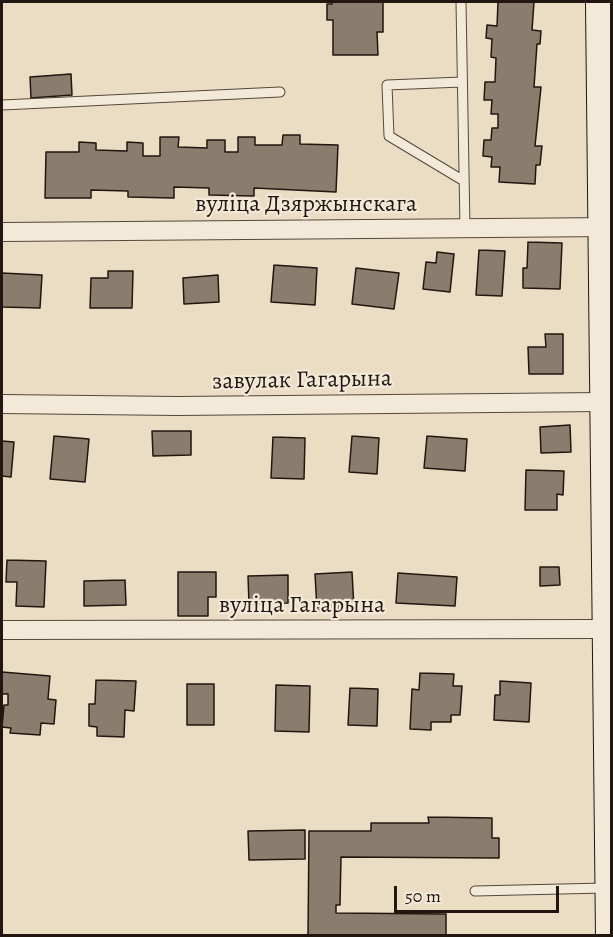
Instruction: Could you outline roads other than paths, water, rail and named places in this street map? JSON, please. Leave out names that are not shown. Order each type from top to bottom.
[{"type":"main road","points":[[598,2],[607,227],[602,402],[607,502],[603,629],[609,936]]},
{"type":"street","name":"вуліца Дзяржынскага","points":[[2,232],[607,227]]},
{"type":"street","name":"завулак Гагарына","points":[[2,404],[177,406],[602,402]]},
{"type":"street","name":"вуліца Гагарына","points":[[2,630],[603,629]]},
{"type":"lane","points":[[461,2],[465,228]]},
{"type":"lane","points":[[462,82],[387,85],[389,136],[464,181]]},
{"type":"lane","points":[[2,105],[280,92]]},
{"type":"lane","points":[[475,891],[608,888]]}]
